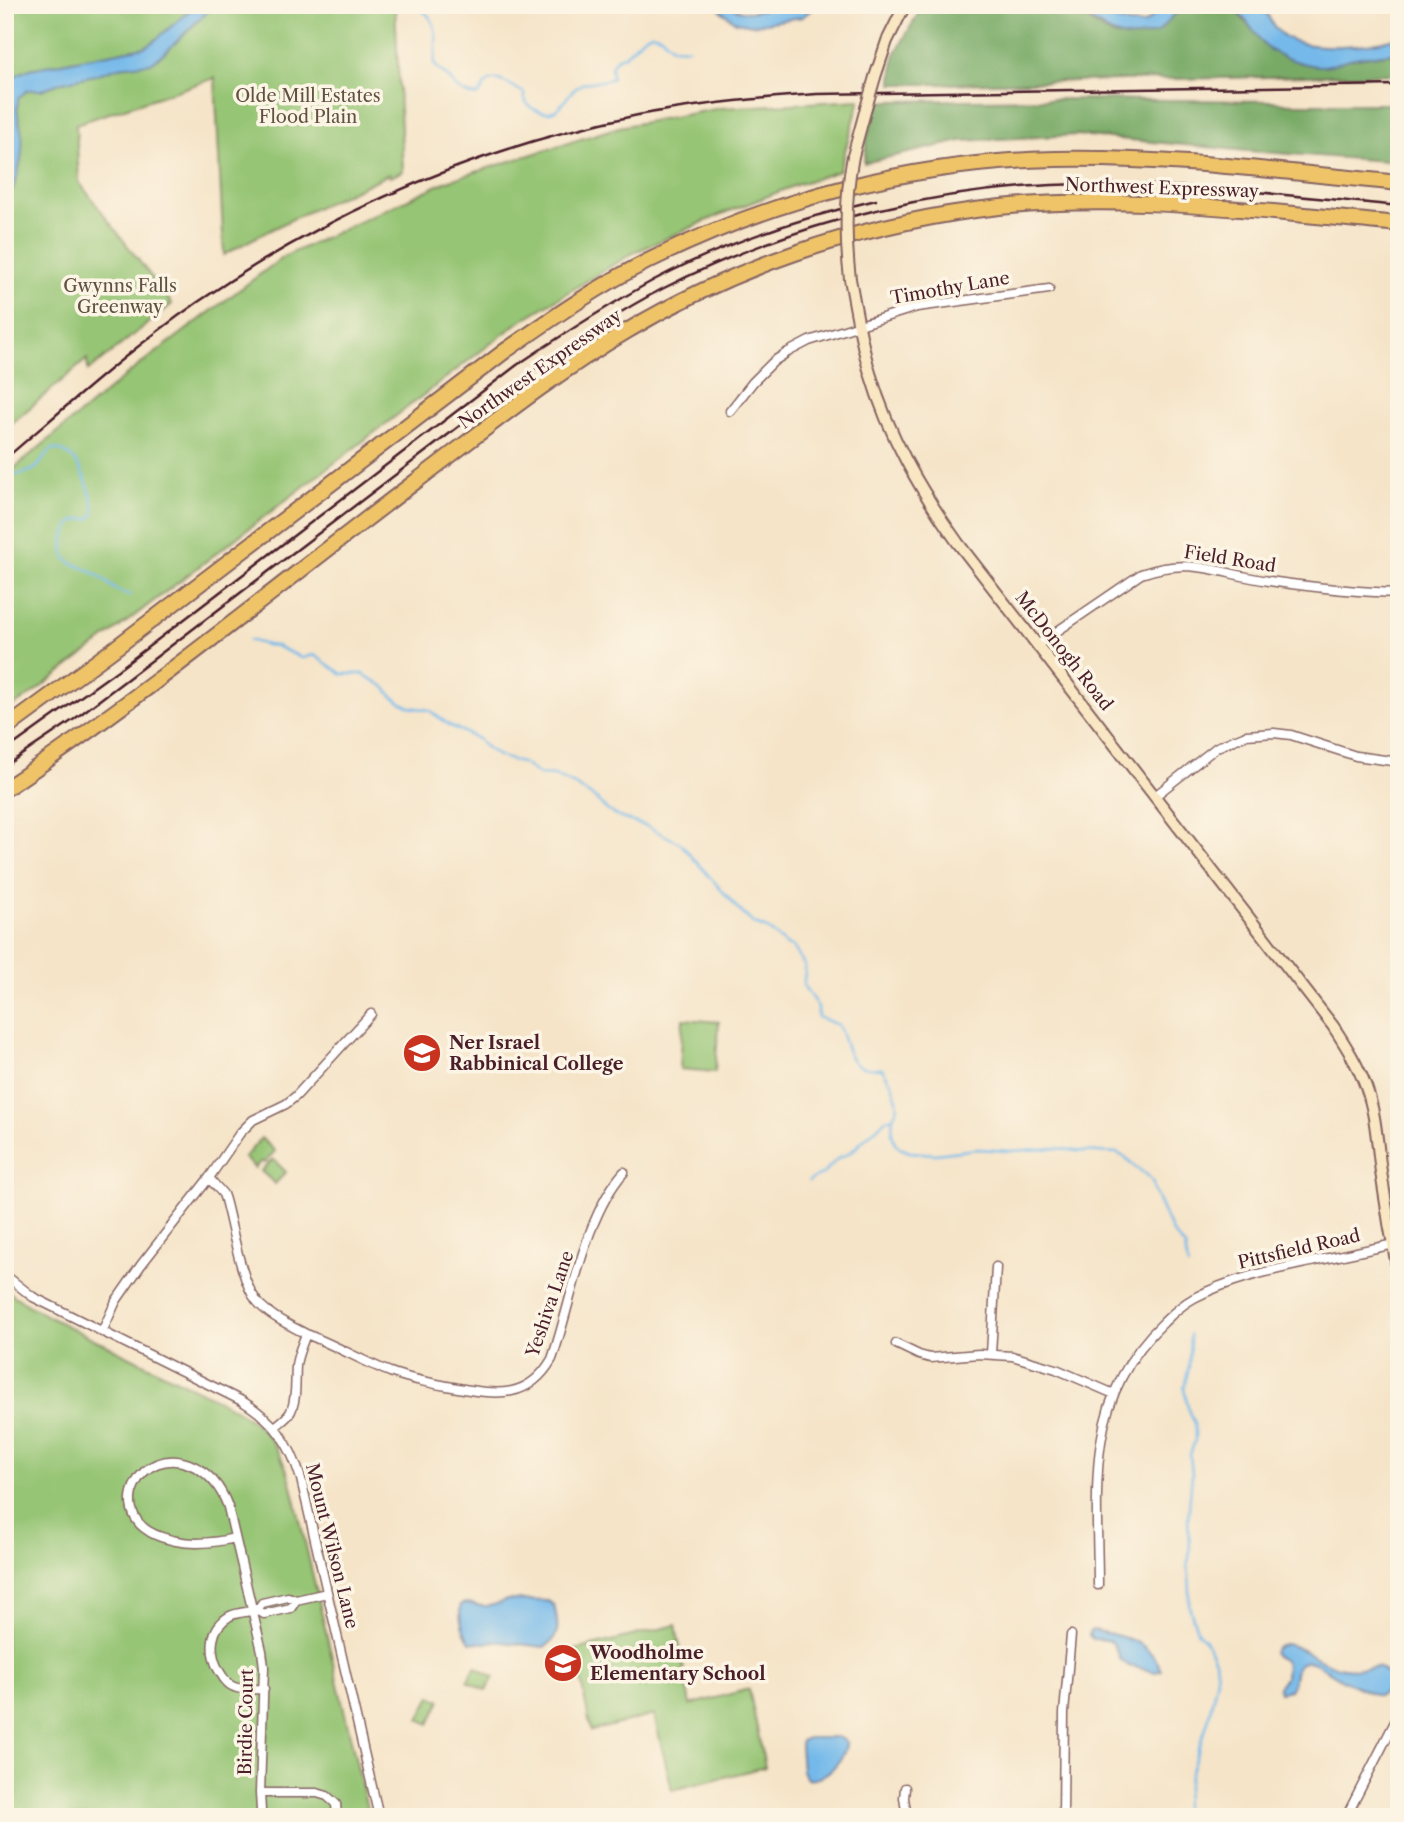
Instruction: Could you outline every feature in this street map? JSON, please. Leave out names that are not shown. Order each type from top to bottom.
[{"type":"highway","name":"Northwest Expressway","points":[[5,729],[560,313],[647,262],[724,227],[834,191],[890,177],[968,164],[1057,159],[1154,162],[1399,183]]},
{"type":"highway","name":"Northwest Expressway","points":[[5,789],[141,692],[537,390],[628,330],[709,287],[743,273],[843,238],[898,224],[975,210],[1061,202],[1223,207],[1399,224]]},
{"type":"main road","name":"McDonogh Road","points":[[905,5],[887,41],[875,77],[848,183],[846,232],[850,279],[869,372],[878,399],[907,464],[958,543],[1333,1026],[1354,1060],[1366,1086],[1372,1110],[1396,1244],[1399,1277]]},
{"type":"street","name":"Timothy Lane","points":[[730,411],[774,361],[818,338],[917,307],[1049,289]]},
{"type":"street","name":"Field Road","points":[[1037,645],[1141,574],[1177,565],[1214,569],[1291,584],[1399,593]]},
{"type":"street","points":[[1155,796],[1217,747],[1247,735],[1291,735],[1356,756],[1399,762]]},
{"type":"street","points":[[102,1332],[117,1301],[152,1249],[209,1178],[240,1133],[253,1120],[286,1104],[296,1096],[371,1014]]},
{"type":"street","name":"Yeshiva Lane","points":[[209,1178],[223,1194],[246,1279],[256,1300],[266,1310],[306,1334],[387,1371],[430,1383],[496,1394],[510,1392],[532,1382],[552,1359],[594,1222],[614,1184],[624,1172]]},
{"type":"street","name":"Pittsfield Road","points":[[1098,1585],[1098,1460],[1104,1426],[1114,1394],[1135,1354],[1149,1337],[1191,1300],[1229,1282],[1396,1244]]},
{"type":"street","points":[[991,1354],[996,1267]]},
{"type":"street","name":"Mount Wilson Lane","points":[[5,1275],[33,1297],[242,1401],[275,1427],[296,1464],[379,1817]]},
{"type":"street","points":[[275,1427],[292,1410],[296,1363],[306,1334]]},
{"type":"street","points":[[896,1344],[930,1358],[959,1354],[1013,1356],[1039,1363],[1114,1394]]},
{"type":"street","name":"Birdie Court","points":[[234,1538],[194,1544],[151,1533],[139,1521],[132,1505],[133,1488],[139,1477],[154,1465],[183,1462],[211,1477],[222,1490],[254,1611],[263,1659],[262,1817]]},
{"type":"street","points":[[264,1689],[242,1689],[229,1685],[225,1680],[213,1658],[213,1639],[221,1624],[232,1615],[254,1611],[264,1615],[291,1608],[296,1600],[327,1593]]},
{"type":"street","points":[[1063,1817],[1064,1713],[1071,1635]]},
{"type":"street","points":[[1346,1817],[1399,1714]]},
{"type":"street","points":[[905,1788],[907,1817]]},
{"type":"street","name":"Birdie Court","points":[[261,1793],[317,1793],[327,1796],[336,1804],[337,1817]]},
{"type":"green space","name":"Olde Mill Estates Flood Plain","points":[[5,5],[395,5],[403,171],[390,177],[389,174],[305,213],[224,255],[215,78],[76,124],[79,182],[172,304],[88,371],[87,359],[5,429]]},
{"type":"green space","points":[[923,5],[1069,5],[1106,31],[1123,36],[1159,31],[1174,15],[1188,7],[1227,5],[1232,7],[1265,46],[1324,66],[1349,59],[1399,52],[1399,74],[892,84],[894,56]]},
{"type":"green space","points":[[1067,99],[1399,104],[1399,162],[1077,135],[961,141],[864,163],[867,137],[876,103]]},
{"type":"green space","points":[[860,100],[839,171],[722,214],[635,252],[519,322],[32,694],[5,711],[5,476],[129,373],[283,257],[447,181],[619,127],[721,108]]},
{"type":"green space","points":[[683,1019],[719,1022],[715,1072],[680,1069]]},
{"type":"green space","points":[[261,1138],[275,1151],[255,1168],[244,1158]]},
{"type":"green space","points":[[273,1159],[286,1172],[275,1184],[261,1171]]},
{"type":"green space","points":[[5,1289],[48,1316],[233,1408],[259,1427],[274,1445],[291,1482],[369,1817],[5,1817]]},
{"type":"green space","points":[[676,1625],[690,1705],[749,1689],[765,1767],[672,1790],[654,1715],[591,1731],[575,1650]]},
{"type":"green space","points":[[475,1667],[494,1677],[486,1691],[467,1681]]},
{"type":"green space","points":[[431,1696],[441,1701],[429,1724],[419,1719]]},
{"type":"water","points":[[196,5],[214,5],[151,63],[119,67],[41,90],[28,90],[19,97],[22,153],[16,181],[5,206],[5,161],[8,147],[5,137],[6,86],[18,74],[30,69],[144,47]]},
{"type":"water","points":[[717,5],[730,5],[749,12],[784,5],[818,5],[802,17],[753,25],[736,22]]},
{"type":"water","points":[[1069,5],[1093,5],[1105,15],[1117,20],[1144,24],[1166,5],[1194,5],[1175,14],[1157,32],[1132,37],[1112,33]]},
{"type":"water","points":[[1227,5],[1263,5],[1280,33],[1305,44],[1355,45],[1399,37],[1399,52],[1350,59],[1324,66],[1301,63],[1269,49],[1243,17]]},
{"type":"water","points":[[507,1600],[548,1601],[554,1605],[557,1629],[550,1644],[544,1647],[494,1641],[470,1642],[462,1624],[461,1604],[490,1606]]},
{"type":"water","points":[[1090,1631],[1142,1645],[1156,1659],[1162,1670],[1156,1672],[1129,1666],[1121,1660],[1112,1642],[1092,1639],[1089,1635]]},
{"type":"water","points":[[1285,1644],[1343,1668],[1378,1667],[1389,1675],[1387,1688],[1378,1696],[1344,1681],[1315,1663],[1306,1661],[1296,1669],[1289,1690],[1279,1692],[1278,1686],[1285,1678],[1286,1664],[1273,1652],[1276,1647]]},
{"type":"water","points":[[808,1738],[841,1738],[846,1742],[843,1755],[833,1768],[813,1779],[807,1779],[802,1771],[800,1745],[801,1741]]},
{"type":"waterway","points":[[412,5],[421,9],[432,22],[436,37],[434,64],[455,87],[465,93],[477,95],[487,82],[500,81],[524,93],[530,107],[545,112],[557,109],[580,85],[612,78],[611,67],[616,59],[625,55],[645,36],[652,33],[661,36],[672,47],[688,48]]},
{"type":"waterway","points":[[5,479],[34,469],[53,449],[68,454],[86,481],[94,512],[92,517],[78,519],[69,527],[64,542],[65,556],[118,591],[130,595]]},
{"type":"waterway","points":[[249,640],[276,646],[302,658],[314,655],[342,674],[363,674],[385,687],[402,703],[429,710],[449,725],[478,739],[498,756],[524,764],[539,775],[555,776],[575,785],[621,818],[646,826],[680,843],[753,923],[769,930],[793,947],[805,966],[803,985],[818,1007],[818,1017],[838,1025],[855,1063],[864,1068],[882,1069],[892,1084],[897,1100],[892,1134],[900,1148],[910,1152],[935,1154],[977,1149],[1011,1151],[1058,1148],[1117,1153],[1152,1181],[1172,1232],[1185,1247],[1188,1266]]},
{"type":"waterway","points":[[809,1181],[824,1173],[885,1120],[893,1117]]},
{"type":"waterway","points":[[1181,1817],[1217,1678],[1215,1660],[1205,1640],[1198,1633],[1189,1606],[1188,1521],[1192,1474],[1190,1455],[1195,1440],[1195,1423],[1189,1412],[1184,1388],[1189,1366],[1190,1335]]},
{"type":"railway","points":[[5,459],[173,320],[249,269],[301,239],[354,211],[464,164],[579,128],[682,108],[817,94],[1399,85]]},
{"type":"railway","points":[[5,766],[73,720],[525,376],[593,330],[664,288],[769,242],[878,210],[933,198],[1046,185],[1177,186],[1399,206]]},
{"type":"railway","points":[[5,751],[122,667],[517,365],[584,321],[654,280],[708,254],[791,223],[876,200]]},
{"type":"place","name":"Ner Israel Rabbinical College","points":[[422,1053]]},
{"type":"place","name":"Woodholme Elementary School","points":[[563,1663]]},
{"type":"park label","name":"Gwynns Falls Greenway","points":[[120,296]]}]
